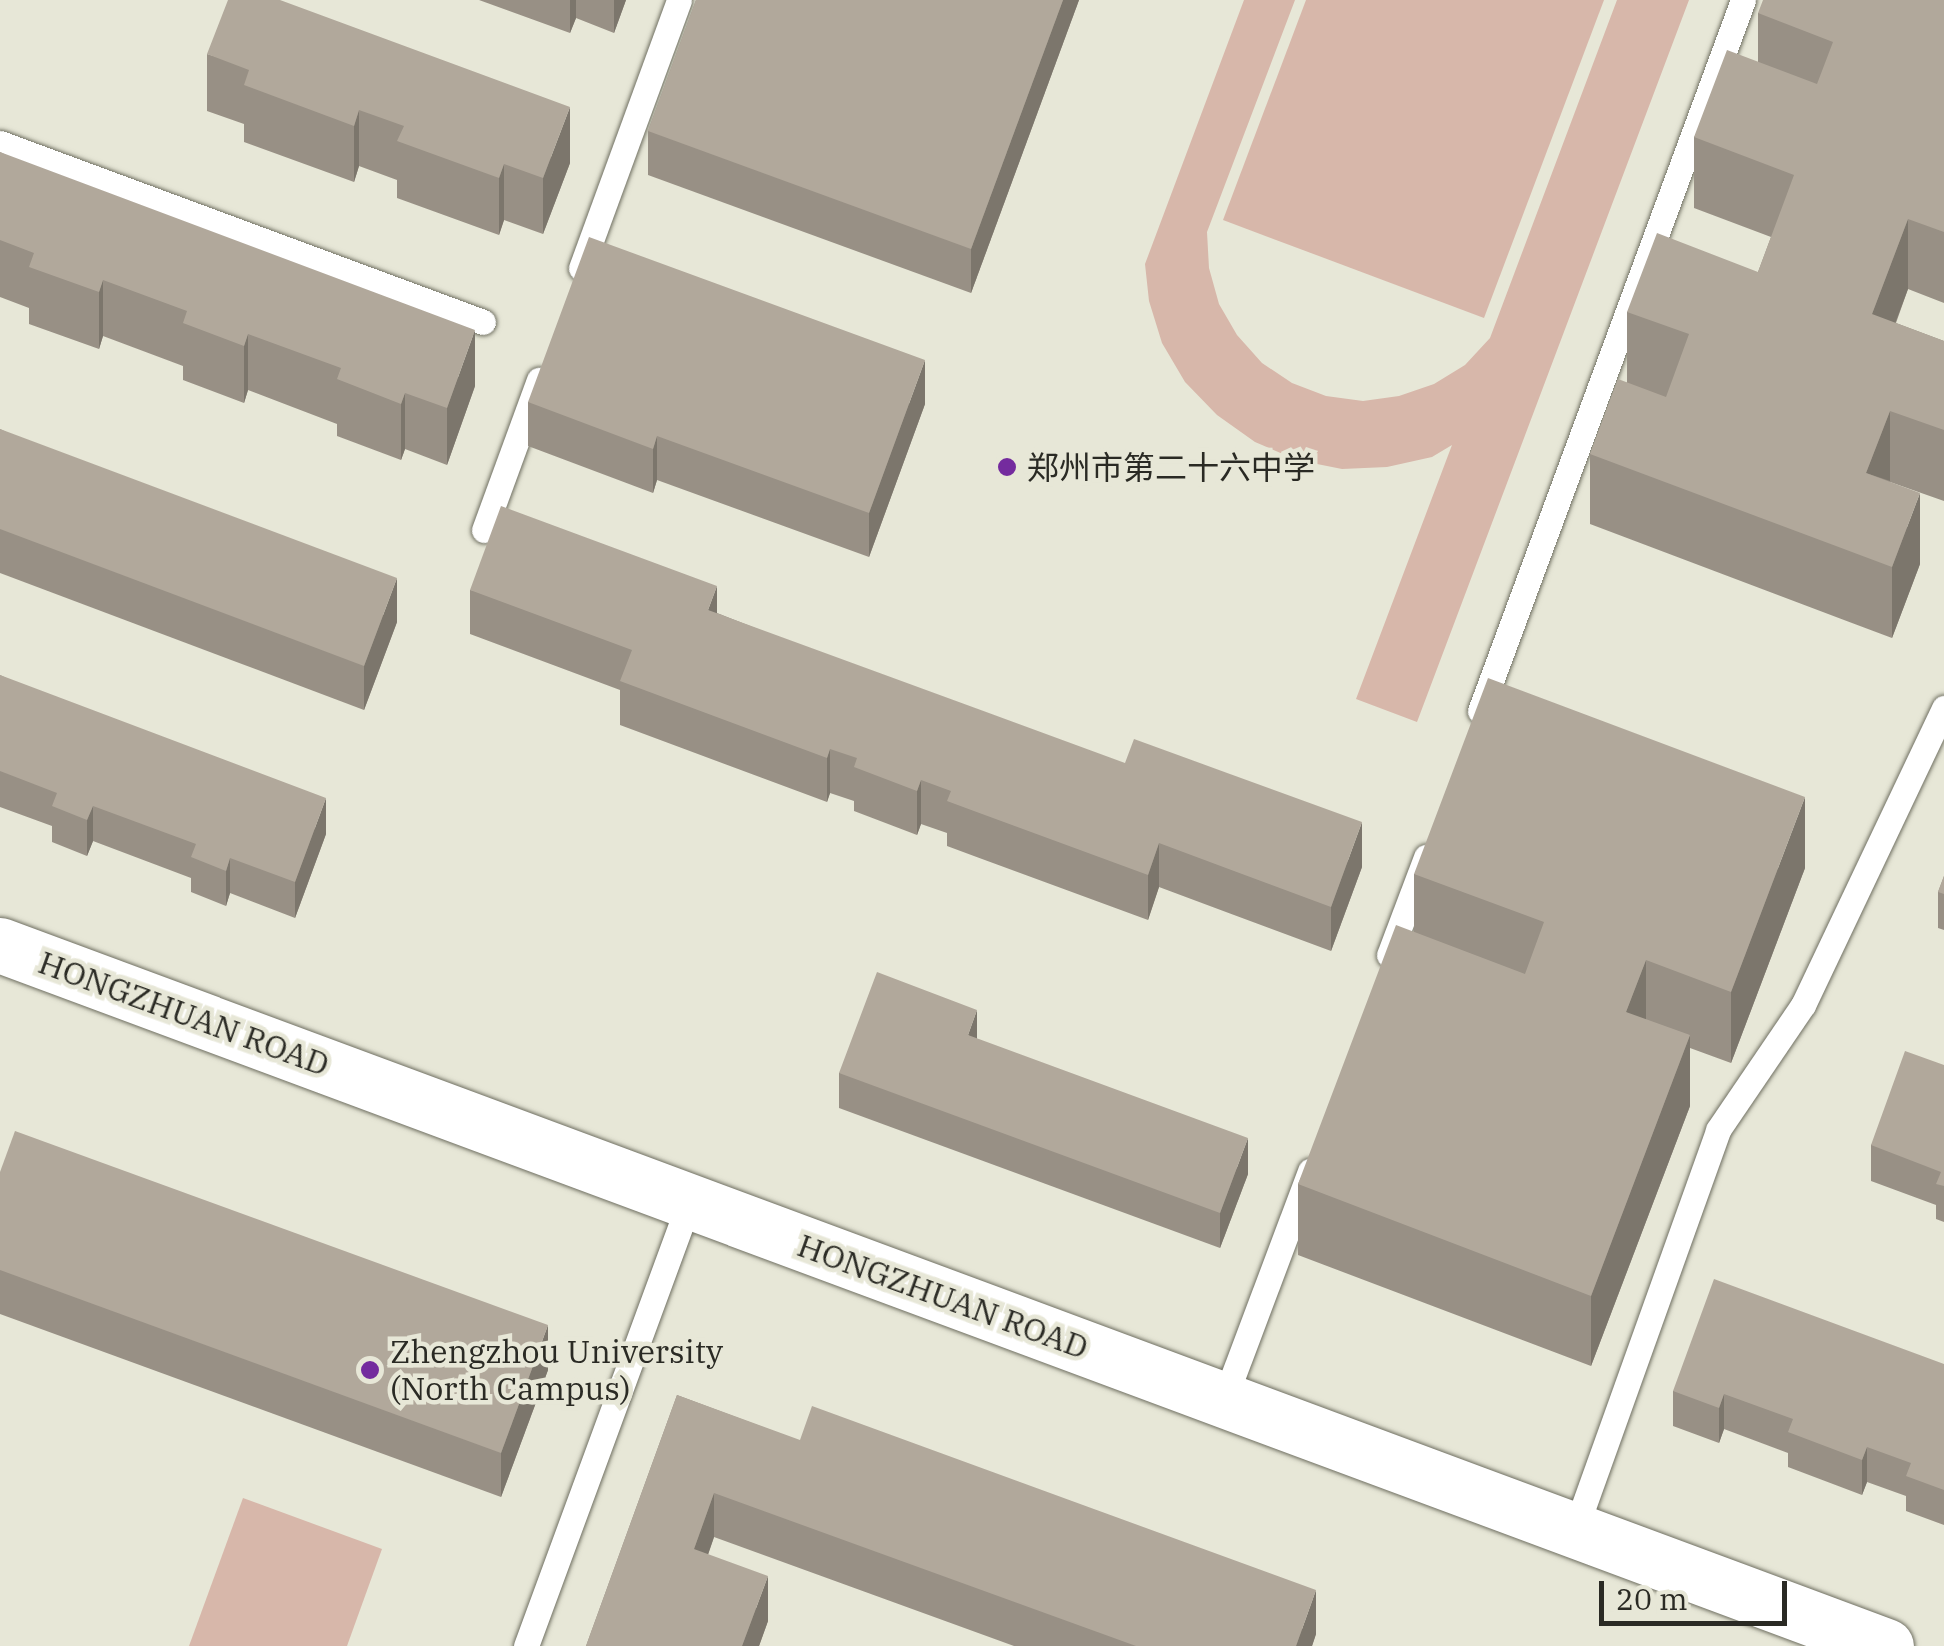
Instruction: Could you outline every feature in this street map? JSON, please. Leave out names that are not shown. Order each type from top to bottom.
[{"type":"street","name":"HONGZHUAN ROAD","points":[[0,945],[1886,1646]]},
{"type":"lane","points":[[572,293],[680,0]]},
{"type":"lane","points":[[1473,728],[1743,0]]},
{"type":"lane","points":[[0,143],[483,322]]},
{"type":"lane","points":[[484,530],[552,348]]},
{"type":"lane","points":[[1575,1530],[1718,1130],[1803,1005],[1944,708]]},
{"type":"lane","points":[[1384,971],[1432,840]]},
{"type":"lane","points":[[1224,1400],[1321,1139]]},
{"type":"lane","points":[[526,1646],[690,1202]]},
{"type":"shaded area","points":[[1244,0],[1295,0],[1207,232],[1209,268],[1219,304],[1237,335],[1262,363],[1292,383],[1326,396],[1363,401],[1399,396],[1434,384],[1465,365],[1490,338],[1617,0],[1689,0],[1417,722],[1356,699],[1452,445],[1432,457],[1387,467],[1342,469],[1297,460],[1255,442],[1217,415],[1185,382],[1162,343],[1149,301],[1145,264]]},
{"type":"shaded area","points":[[1306,0],[1604,0],[1484,318],[1223,220]]},
{"type":"shaded area","points":[[243,1498],[382,1549],[347,1646],[189,1646]]},
{"type":"building","points":[[228,0],[280,0],[570,107],[543,178],[504,164],[499,178],[397,141],[404,126],[359,110],[354,126],[244,85],[249,70],[207,54]]},
{"type":"building","points":[[696,0],[1063,0],[971,249],[648,131]]},
{"type":"building","points":[[1763,0],[1944,0],[1944,232],[1908,219],[1872,314],[1944,341],[1944,430],[1890,411],[1866,473],[1920,493],[1892,567],[1590,454],[1618,379],[1666,397],[1689,334],[1627,312],[1657,233],[1758,272],[1794,175],[1694,137],[1727,50],[1817,84],[1833,42],[1758,13]]},
{"type":"building","points":[[0,152],[475,330],[447,408],[405,393],[401,404],[337,379],[341,368],[248,334],[244,346],[183,323],[187,311],[103,280],[99,292],[29,267],[34,253],[0,240]]},
{"type":"building","points":[[589,237],[925,360],[869,513],[657,436],[653,449],[528,402]]},
{"type":"building","points":[[0,429],[397,578],[364,666],[0,529]]},
{"type":"building","points":[[501,506],[717,586],[708,610],[1125,763],[1134,739],[1362,822],[1331,907],[1159,843],[1148,875],[947,801],[951,791],[921,780],[917,791],[854,767],[857,758],[830,749],[827,758],[620,681],[632,650],[470,590]]},
{"type":"building","points":[[0,675],[326,798],[295,882],[230,858],[226,871],[191,857],[196,844],[93,806],[87,820],[52,806],[57,793],[0,771]]},
{"type":"building","points":[[1488,678],[1805,797],[1731,992],[1646,960],[1626,1012],[1690,1035],[1591,1296],[1298,1184],[1396,925],[1525,974],[1544,922],[1414,874]]},
{"type":"building","points":[[877,972],[977,1010],[968,1035],[1248,1138],[1220,1213],[839,1073]]},
{"type":"building","points":[[1905,1051],[1944,1065],[1944,1186],[1936,1184],[1941,1172],[1871,1145]]},
{"type":"building","points":[[15,1131],[548,1325],[501,1453],[0,1270],[0,1172]]},
{"type":"building","points":[[1714,1279],[1944,1364],[1944,1490],[1906,1476],[1911,1463],[1867,1447],[1862,1460],[1788,1432],[1793,1419],[1724,1394],[1719,1408],[1673,1391]]},
{"type":"building","points":[[677,1395],[800,1440],[812,1406],[1316,1590],[1296,1646],[1136,1646],[714,1493],[694,1549],[768,1576],[742,1646],[586,1646]]},
{"type":"place","name":"郑州市第二十六中学","points":[[1007,467]]},
{"type":"place","name":"Zhengzhou University (North Campus)","points":[[370,1370]]}]
